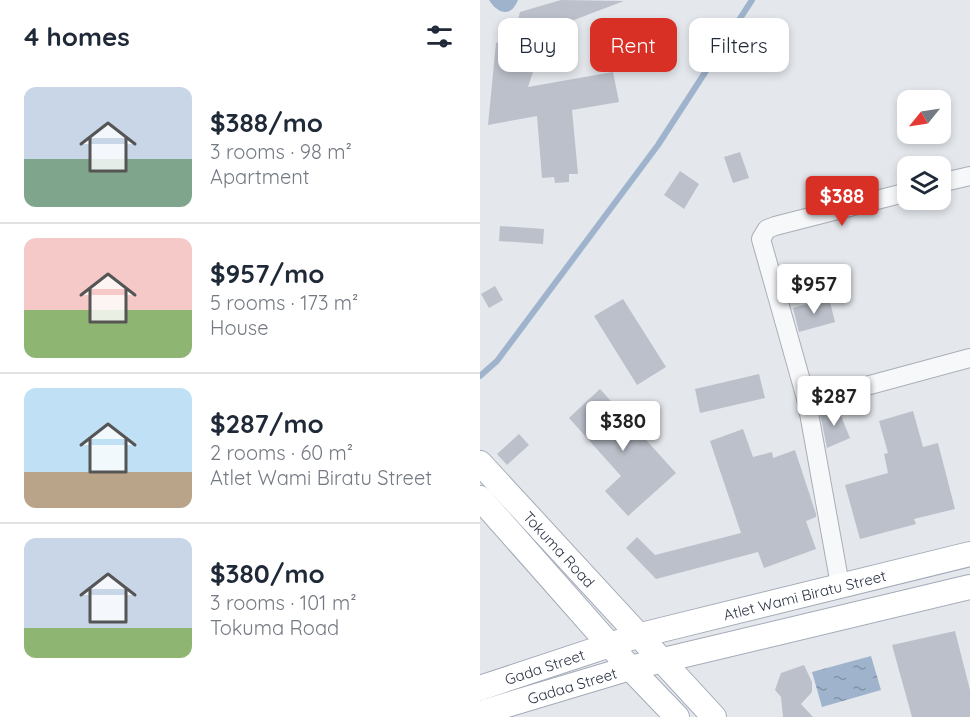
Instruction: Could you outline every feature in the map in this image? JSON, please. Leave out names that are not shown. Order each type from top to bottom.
[{"type":"main road","name":"Tokuma Road","points":[[482,468],[714,717]]},
{"type":"main road","name":"Tokuma Road","points":[[480,498],[630,668],[677,717]]},
{"type":"main road","name":"Atlet Wami Biratu Street","points":[[609,644],[970,554]]},
{"type":"main road","name":"Atlet Wami Biratu Street","points":[[630,668],[970,586]]},
{"type":"main road","name":"Gada Street","points":[[480,688],[609,644]]},
{"type":"main road","name":"Gadaa Street","points":[[480,713],[630,668]]},
{"type":"street","points":[[951,180],[970,176]]},
{"type":"street","points":[[840,585],[807,402],[761,239],[767,229],[775,226],[897,195]]},
{"type":"street","points":[[807,402],[970,358]]},
{"type":"water","points":[[489,0],[518,0],[512,10],[504,12],[496,8]]},
{"type":"water","points":[[871,656],[881,690],[822,707],[812,672]]},
{"type":"building","points":[[561,0],[624,1],[578,18],[518,18],[520,12]]},
{"type":"building","points":[[498,42],[498,72],[533,72],[528,87],[613,72],[619,102],[572,110],[578,174],[569,174],[569,182],[555,183],[554,177],[542,178],[537,116],[488,125],[496,43]]},
{"type":"building","points":[[740,152],[749,178],[733,183],[724,157]]},
{"type":"building","points":[[680,171],[699,184],[684,209],[664,195]]},
{"type":"building","points":[[500,226],[544,229],[543,244],[499,241]]},
{"type":"building","points":[[835,271],[842,288],[816,298],[809,281]]},
{"type":"building","points":[[495,286],[503,300],[489,308],[481,294]]},
{"type":"building","points":[[829,298],[835,322],[799,332],[793,308]]},
{"type":"building","points":[[623,299],[666,367],[637,385],[594,316]]},
{"type":"building","points":[[759,374],[765,398],[700,413],[695,389]]},
{"type":"building","points":[[600,389],[676,473],[628,516],[605,491],[621,476],[569,418]]},
{"type":"building","points":[[837,406],[850,438],[827,448],[820,413]]},
{"type":"building","points":[[913,411],[923,447],[938,443],[955,509],[914,519],[916,524],[860,539],[845,485],[888,473],[884,454],[888,453],[879,421]]},
{"type":"building","points":[[743,429],[753,457],[772,452],[773,458],[795,450],[816,514],[816,517],[806,521],[816,549],[764,568],[758,552],[656,579],[626,548],[637,537],[655,555],[741,533],[710,441]]},
{"type":"building","points":[[519,434],[529,445],[507,465],[497,454]]},
{"type":"building","points":[[955,631],[970,690],[970,717],[912,717],[892,645]]},
{"type":"building","points":[[804,665],[812,682],[812,692],[801,704],[813,717],[783,717],[781,697],[775,690],[781,673]]},
{"type":"waterway","points":[[480,376],[497,361],[658,145],[752,0]]}]
